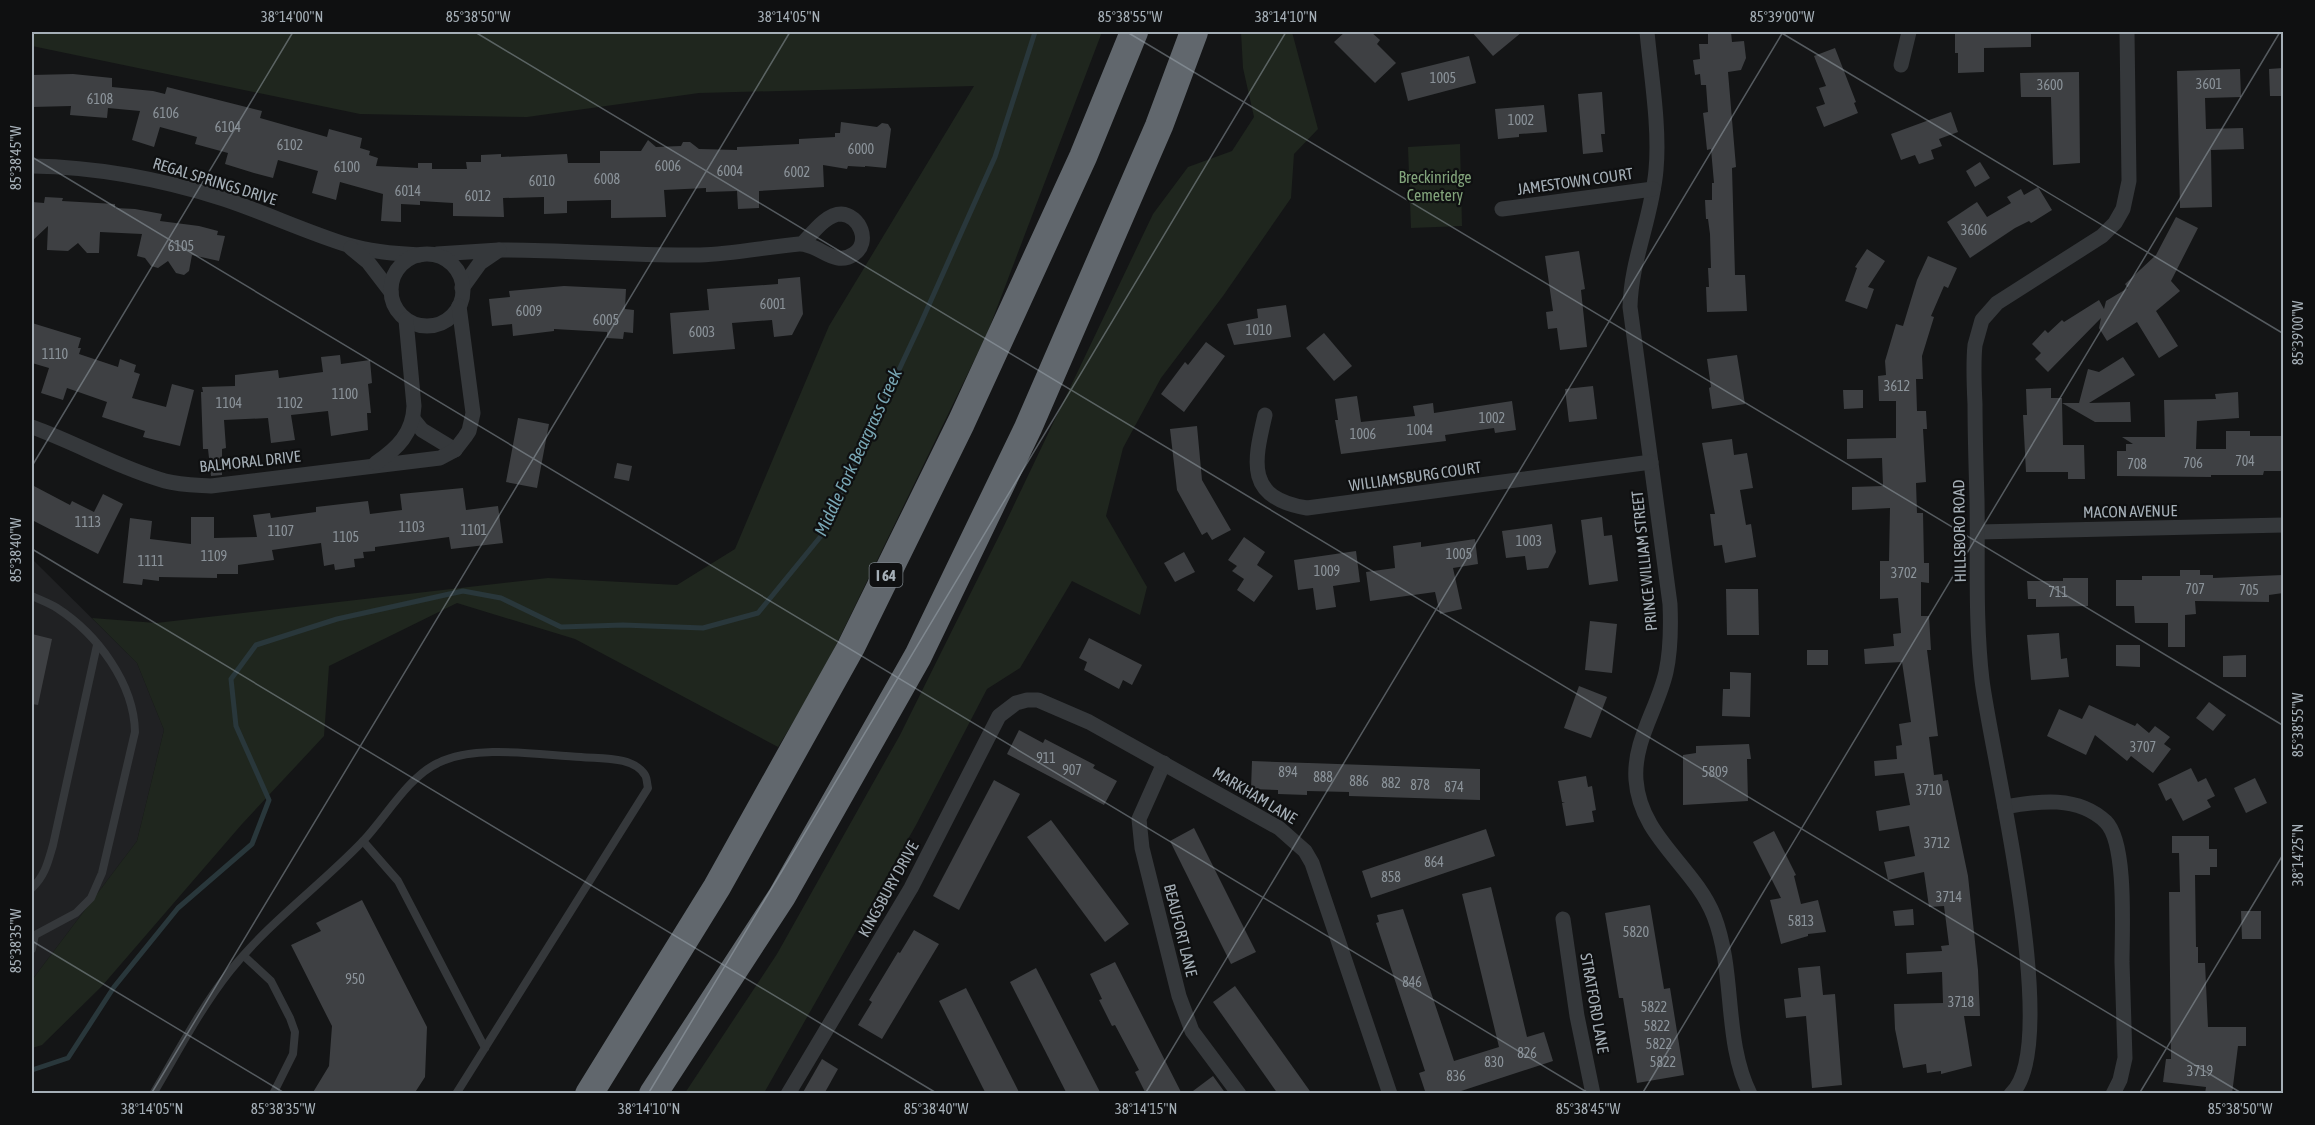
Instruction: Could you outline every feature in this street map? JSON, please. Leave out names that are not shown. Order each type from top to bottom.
[{"type":"highway","name":"I 64","points":[[589,1094],[717,887],[851,648],[961,423],[1083,157],[1134,32]]},
{"type":"highway","points":[[653,1094],[782,896],[918,656],[1028,428],[1159,126],[1194,32]]},
{"type":"street","name":"PRINCE WILLIAM STREET","points":[[1647,32],[1656,145],[1653,189],[1635,259],[1630,307],[1670,604],[1671,631],[1666,672],[1638,750],[1636,782],[1640,801],[1652,829],[1699,889],[1715,920],[1727,962],[1737,1055],[1750,1094]]},
{"type":"street","points":[[1901,66],[1909,32]]},
{"type":"street","name":"HILLSBORO ROAD","points":[[2011,1094],[2022,1075],[2028,1054],[2030,1030],[2028,975],[2022,908],[2005,807],[1992,748],[1982,679],[1978,626],[1975,345],[1982,320],[1997,303],[2102,236],[2115,223],[2122,209],[2129,181],[2127,32]]},
{"type":"street","name":"REGAL SPRINGS DRIVE","points":[[32,166],[91,169],[170,183],[224,199],[349,246],[398,254],[425,255],[499,250],[700,255],[758,251],[802,244]]},
{"type":"street","name":"JAMESTOWN COURT","points":[[1502,209],[1653,189]]},
{"type":"street","name":"REGAL SPRINGS DRIVE","points":[[349,246],[368,262],[391,292]]},
{"type":"street","points":[[462,288],[480,263],[499,250]]},
{"type":"street","points":[[413,419],[422,430],[455,450],[469,431],[473,413],[459,306],[462,288],[458,273],[451,264],[425,255],[400,266],[394,275],[392,300],[397,311],[405,320],[417,325],[435,325],[452,316],[459,306]]},
{"type":"street","points":[[374,465],[391,453],[405,438],[413,419],[414,406],[405,320]]},
{"type":"street","name":"WILLIAMSBURG COURT","points":[[1265,415],[1257,450],[1258,476],[1268,492],[1290,505],[1307,508],[1651,462]]},
{"type":"street","name":"BALMORAL DRIVE","points":[[32,427],[137,472],[167,482],[189,485],[212,486],[440,458],[455,450]]},
{"type":"street","name":"MACON AVENUE","points":[[1977,532],[2283,525]]},
{"type":"street","name":"MARKHAM LANE","points":[[1016,703],[1038,700],[1089,722],[1279,828],[1305,851],[1312,863],[1390,1094]]},
{"type":"street","name":"KINGSBURY DRIVE","points":[[788,1094],[911,888],[999,716],[1016,703]]},
{"type":"street","name":"BEAUFORT LANE","points":[[1164,763],[1139,819],[1142,848],[1179,996],[1192,1030],[1239,1094]]},
{"type":"street","points":[[2005,807],[2037,801],[2067,802],[2088,810],[2106,822],[2114,836],[2120,866],[2122,904],[2125,1059],[2120,1080],[2113,1094]]},
{"type":"street","name":"STRATFORD LANE","points":[[1563,919],[1577,1016],[1593,1094]]},
{"type":"lane","points":[[32,596],[56,607],[97,645],[119,673],[135,715],[135,732],[102,873],[91,898],[76,913],[33,932],[32,949]]},
{"type":"lane","points":[[32,888],[47,867],[53,845],[97,645]]},
{"type":"lane","points":[[153,1094],[198,1016],[244,956],[272,926],[363,841],[419,776],[436,763],[458,756],[489,753],[626,762],[646,776],[648,788],[456,1094]]},
{"type":"lane","points":[[363,841],[398,881],[485,1048]]},
{"type":"lane","points":[[244,956],[271,981],[283,1002],[295,1032],[293,1054],[273,1094]]},
{"type":"shaded area","points":[[32,559],[137,663],[164,730],[137,841],[32,980]]},
{"type":"green space","points":[[32,32],[1102,32],[987,334],[819,680],[778,747],[575,639],[457,603],[329,666],[324,736],[242,824],[102,986],[42,1045],[32,1048],[32,980],[137,841],[164,730],[137,663],[92,618],[156,623],[548,578],[677,585],[735,549],[829,326],[974,86],[699,93],[527,117],[360,114],[32,46]]},
{"type":"green space","points":[[1241,32],[1292,32],[1318,129],[1294,154],[1291,198],[1223,296],[1161,378],[1123,448],[1106,516],[1147,587],[1140,615],[1072,581],[1020,668],[987,689],[916,825],[764,1093],[685,1093],[777,954],[900,735],[1003,528],[1153,214],[1188,167],[1232,151],[1254,117],[1243,68]]},
{"type":"green space","name":"Breckinridge Cemetery","points":[[1460,144],[1462,226],[1411,228],[1408,147]]},
{"type":"building","points":[[1345,32],[1371,32],[1380,40],[1377,44],[1396,63],[1375,83],[1334,42]]},
{"type":"building","points":[[1472,32],[1522,32],[1493,56]]},
{"type":"building","points":[[1708,32],[1731,32],[1732,42],[1744,41],[1746,58],[1741,70],[1728,72],[1736,167],[1732,168],[1735,275],[1745,275],[1747,311],[1707,312],[1706,287],[1709,287],[1708,268],[1711,268],[1710,234],[1705,200],[1712,200],[1712,183],[1714,183],[1711,149],[1707,150],[1703,113],[1708,112],[1706,85],[1701,85],[1700,74],[1695,75],[1693,60],[1700,59],[1699,44],[1708,44]]},
{"type":"building","points":[[1955,32],[2031,32],[2031,47],[1984,48],[1984,72],[1958,73]]},
{"type":"building","points":[[1835,48],[1858,113],[1824,127],[1816,107],[1825,104],[1819,88],[1826,86],[1814,56]]},
{"type":"building","points":[[1469,56],[1476,83],[1408,101],[1401,73]]},
{"type":"building","points":[[2283,68],[2283,96],[2270,96],[2269,69]]},
{"type":"building","points":[[2240,69],[2241,97],[2205,98],[2206,129],[2243,128],[2244,149],[2211,150],[2212,207],[2180,208],[2177,71]]},
{"type":"building","points":[[2079,72],[2080,163],[2053,165],[2051,97],[2021,97],[2020,73]]},
{"type":"building","points":[[73,74],[112,78],[112,87],[165,94],[167,87],[262,111],[260,118],[327,137],[329,129],[362,138],[360,148],[370,151],[369,155],[378,158],[376,166],[418,168],[418,163],[432,163],[432,169],[467,169],[466,162],[481,162],[481,155],[501,154],[501,157],[567,154],[568,163],[600,163],[600,151],[641,151],[648,140],[656,147],[681,146],[683,142],[690,142],[699,149],[737,150],[737,147],[799,144],[799,139],[835,137],[835,133],[840,133],[841,122],[877,127],[882,123],[888,124],[891,129],[886,168],[848,166],[847,169],[823,165],[824,187],[759,191],[759,208],[738,209],[737,191],[706,192],[706,188],[664,190],[666,217],[611,218],[611,200],[567,201],[567,213],[544,214],[544,197],[503,198],[504,217],[453,216],[453,203],[420,201],[420,205],[401,204],[401,222],[381,221],[383,194],[340,182],[336,200],[312,193],[318,171],[278,160],[273,178],[254,173],[225,164],[228,153],[195,144],[197,137],[160,127],[154,147],[132,140],[140,111],[108,108],[107,118],[70,115],[71,106],[32,107],[32,75]]},
{"type":"building","points":[[1602,92],[1605,134],[1601,134],[1603,152],[1583,154],[1578,94]]},
{"type":"building","points":[[1544,105],[1547,132],[1519,134],[1519,137],[1498,139],[1495,109]]},
{"type":"building","points":[[1951,112],[1958,132],[1939,139],[1942,146],[1931,150],[1934,159],[1919,164],[1915,155],[1901,160],[1891,134]]},
{"type":"building","points":[[1980,162],[1990,178],[1975,187],[1966,171]]},
{"type":"building","points":[[2038,187],[2052,210],[2031,223],[2029,221],[2015,228],[1970,258],[1947,222],[1977,202],[1987,217],[2011,203],[2007,197],[2021,189],[2024,195]]},
{"type":"building","points":[[45,197],[63,198],[62,201],[115,204],[115,208],[162,214],[160,221],[218,231],[217,235],[225,236],[219,261],[192,255],[189,271],[184,275],[176,273],[168,261],[158,268],[151,266],[145,258],[137,256],[142,234],[100,232],[99,253],[87,253],[78,243],[68,251],[47,250],[48,226],[32,241],[32,202],[44,203]]},
{"type":"building","points":[[2176,217],[2198,228],[2171,281],[2180,291],[2156,311],[2178,346],[2159,358],[2137,322],[2107,341],[2099,328],[2101,318],[2048,372],[2035,359],[2041,353],[2032,344],[2045,330],[2048,333],[2062,320],[2064,322],[2099,300],[2104,309],[2106,301],[2128,288],[2125,284],[2156,255]]},
{"type":"building","points":[[1867,249],[1885,261],[1868,287],[1874,289],[1867,309],[1845,301],[1857,268],[1855,267]]},
{"type":"building","points":[[1579,251],[1585,289],[1581,290],[1587,347],[1560,350],[1557,328],[1548,329],[1546,312],[1553,311],[1545,256]]},
{"type":"building","points":[[1928,256],[1957,268],[1948,288],[1944,286],[1931,316],[1934,317],[1922,356],[1923,379],[1916,379],[1917,411],[1926,411],[1927,429],[1923,429],[1926,482],[1916,483],[1917,513],[1923,513],[1924,563],[1929,563],[1929,583],[1921,582],[1921,616],[1929,616],[1931,650],[1927,650],[1938,736],[1929,737],[1934,775],[1942,774],[1943,781],[1948,780],[1968,876],[1978,970],[1980,1016],[1964,1016],[1972,1066],[1941,1074],[1941,1071],[1927,1073],[1926,1064],[1903,1068],[1895,1029],[1894,1004],[1943,1003],[1942,972],[1907,974],[1906,953],[1942,951],[1941,946],[1949,945],[1944,906],[1929,907],[1924,872],[1888,880],[1884,862],[1915,856],[1909,826],[1879,831],[1876,811],[1910,805],[1904,773],[1875,776],[1874,761],[1897,759],[1896,746],[1902,745],[1899,724],[1911,722],[1902,662],[1865,664],[1864,649],[1894,646],[1893,634],[1901,633],[1898,598],[1880,599],[1880,561],[1889,561],[1890,508],[1852,510],[1852,487],[1883,486],[1882,458],[1847,459],[1847,439],[1896,438],[1896,401],[1879,401],[1878,376],[1886,375],[1885,361],[1896,324],[1903,326],[1917,280]]},
{"type":"building","points":[[800,277],[803,314],[792,335],[774,337],[772,320],[732,323],[735,349],[673,354],[670,313],[709,310],[707,289],[778,284],[778,279]]},
{"type":"building","points":[[564,286],[626,289],[625,309],[634,310],[633,333],[624,332],[623,339],[607,338],[607,332],[554,329],[554,331],[513,336],[512,324],[492,326],[489,299],[510,297],[509,291]]},
{"type":"building","points":[[1286,305],[1291,337],[1234,345],[1227,324],[1258,318],[1257,309]]},
{"type":"building","points":[[32,323],[81,338],[79,354],[118,367],[120,359],[136,365],[134,372],[140,374],[132,398],[166,407],[172,384],[194,390],[180,446],[143,437],[145,431],[102,417],[107,402],[67,388],[63,400],[41,393],[49,368],[32,363]]},
{"type":"building","points":[[1324,333],[1352,366],[1334,381],[1306,348]]},
{"type":"building","points":[[1206,342],[1225,356],[1184,412],[1161,394],[1185,362],[1188,365]]},
{"type":"building","points":[[340,355],[341,364],[370,360],[372,383],[368,384],[371,413],[367,413],[368,430],[331,436],[328,411],[291,415],[295,440],[271,443],[268,418],[224,420],[226,448],[222,449],[222,475],[211,476],[208,449],[203,449],[202,387],[235,386],[235,375],[278,370],[279,378],[323,372],[321,357]]},
{"type":"building","points":[[1737,355],[1745,404],[1712,409],[1707,359]]},
{"type":"building","points":[[2123,357],[2135,375],[2089,403],[2130,402],[2131,422],[2095,422],[2062,403],[2079,403],[2088,369],[2099,372]]},
{"type":"building","points":[[1593,386],[1597,419],[1569,422],[1565,389]]},
{"type":"building","points":[[2051,388],[2051,398],[2062,398],[2063,445],[2084,445],[2085,479],[2068,479],[2068,472],[2026,472],[2023,415],[2027,415],[2026,389]]},
{"type":"building","points":[[1843,390],[1863,390],[1863,408],[1844,409]]},
{"type":"building","points":[[2238,392],[2239,418],[2197,421],[2196,449],[2226,449],[2226,431],[2250,431],[2250,436],[2281,436],[2283,471],[2264,471],[2263,475],[2211,475],[2211,477],[2117,476],[2117,451],[2126,451],[2126,444],[2133,444],[2122,437],[2165,437],[2164,400],[2216,399],[2215,394]]},
{"type":"building","points":[[1357,396],[1361,422],[1415,416],[1413,406],[1433,403],[1434,413],[1512,401],[1516,430],[1495,433],[1494,428],[1445,435],[1446,441],[1341,454],[1335,420],[1338,420],[1335,399]]},
{"type":"building","points":[[518,418],[549,424],[537,488],[506,482]]},
{"type":"building","points":[[1197,426],[1202,480],[1231,530],[1212,540],[1207,532],[1202,535],[1177,490],[1170,429]]},
{"type":"building","points":[[1732,439],[1734,455],[1747,453],[1753,488],[1740,490],[1746,525],[1751,524],[1756,557],[1725,563],[1722,545],[1714,546],[1710,514],[1715,514],[1702,443]]},
{"type":"building","points":[[617,463],[632,466],[629,481],[614,478]]},
{"type":"building","points":[[32,485],[70,505],[72,501],[94,512],[103,494],[123,504],[98,554],[32,520]]},
{"type":"building","points":[[463,488],[466,510],[498,506],[503,543],[451,549],[449,537],[375,547],[375,551],[363,552],[364,558],[354,559],[355,567],[335,570],[334,564],[324,566],[321,543],[272,550],[274,560],[238,565],[238,574],[217,574],[217,578],[159,577],[159,581],[143,579],[142,585],[123,583],[130,518],[152,521],[150,539],[191,544],[191,517],[214,517],[214,538],[257,537],[253,515],[270,513],[271,518],[316,512],[316,507],[368,501],[370,514],[402,510],[400,494]]},
{"type":"building","points":[[1602,517],[1604,536],[1612,535],[1618,581],[1589,585],[1581,520]]},
{"type":"building","points":[[1552,524],[1556,552],[1548,568],[1527,570],[1525,556],[1506,558],[1502,531]]},
{"type":"building","points":[[1244,537],[1265,552],[1257,565],[1273,576],[1254,602],[1237,590],[1244,579],[1232,571],[1237,566],[1228,560]]},
{"type":"building","points":[[1475,539],[1478,564],[1453,568],[1462,609],[1440,614],[1435,592],[1370,601],[1366,572],[1395,568],[1393,546],[1421,542],[1421,547]]},
{"type":"building","points":[[1356,551],[1360,582],[1333,586],[1336,607],[1316,610],[1313,588],[1298,590],[1294,560]]},
{"type":"building","points":[[1184,552],[1195,572],[1175,582],[1164,563]]},
{"type":"building","points":[[2180,570],[2200,570],[2200,575],[2213,575],[2213,578],[2283,575],[2283,593],[2269,595],[2269,602],[2195,601],[2196,614],[2185,615],[2185,647],[2168,647],[2168,623],[2135,623],[2134,606],[2116,606],[2116,580],[2142,580],[2142,576],[2180,576]]},
{"type":"building","points":[[2063,578],[2088,578],[2088,606],[2036,607],[2036,599],[2028,599],[2027,581],[2063,581]]},
{"type":"building","points":[[1726,589],[1758,589],[1759,635],[1727,635]]},
{"type":"building","points":[[1590,621],[1617,624],[1612,673],[1585,670]]},
{"type":"building","points":[[2059,633],[2061,659],[2067,658],[2069,677],[2031,680],[2027,635]]},
{"type":"building","points":[[32,634],[52,639],[38,705],[32,704]]},
{"type":"building","points":[[1089,638],[1142,665],[1132,685],[1123,680],[1119,689],[1084,670],[1087,662],[1079,658]]},
{"type":"building","points":[[2116,645],[2140,645],[2140,667],[2116,666]]},
{"type":"building","points":[[1807,650],[1828,650],[1828,665],[1807,665]]},
{"type":"building","points":[[2246,655],[2246,677],[2223,677],[2223,656]]},
{"type":"building","points":[[1730,672],[1751,673],[1750,717],[1722,716],[1723,689],[1730,689]]},
{"type":"building","points":[[1579,686],[1607,697],[1591,738],[1564,728]]},
{"type":"building","points":[[2209,702],[2226,715],[2213,731],[2196,718]]},
{"type":"building","points":[[2089,705],[2135,726],[2137,723],[2149,733],[2155,726],[2170,737],[2164,744],[2171,749],[2153,773],[2131,756],[2127,761],[2095,735],[2086,755],[2047,736],[2059,709],[2082,719]]},
{"type":"building","points":[[1019,730],[1043,743],[1045,739],[1095,765],[1093,768],[1117,781],[1104,805],[1007,754]]},
{"type":"building","points":[[1749,744],[1751,759],[1747,759],[1748,801],[1683,805],[1683,755],[1696,753],[1696,746]]},
{"type":"building","points":[[1252,761],[1480,769],[1480,800],[1349,796],[1349,792],[1307,791],[1307,795],[1278,794],[1278,790],[1251,789]]},
{"type":"building","points":[[2191,768],[2198,782],[2206,778],[2215,796],[2207,800],[2211,807],[2183,821],[2171,798],[2166,801],[2158,784]]},
{"type":"building","points":[[1586,776],[1588,787],[1592,786],[1596,810],[1592,811],[1594,822],[1566,826],[1562,803],[1565,802],[1562,802],[1558,781]]},
{"type":"building","points":[[2255,778],[2267,803],[2246,813],[2234,788]]},
{"type":"building","points":[[994,780],[1020,794],[959,910],[933,896]]},
{"type":"building","points":[[1051,820],[1129,924],[1105,942],[1027,837]]},
{"type":"building","points":[[1194,828],[1256,952],[1231,964],[1170,841]]},
{"type":"building","points":[[1486,829],[1495,856],[1371,898],[1362,871]]},
{"type":"building","points":[[1774,831],[1796,875],[1794,876],[1801,904],[1818,900],[1826,932],[1808,934],[1808,936],[1781,944],[1770,900],[1781,898],[1753,842]]},
{"type":"building","points":[[2172,836],[2209,836],[2209,849],[2217,849],[2217,867],[2210,867],[2210,875],[2195,875],[2196,947],[2198,947],[2198,963],[2205,963],[2208,1027],[2246,1027],[2246,1046],[2238,1046],[2232,1094],[2205,1094],[2206,1087],[2163,1082],[2166,1059],[2171,1059],[2169,892],[2180,892],[2179,853],[2172,853]]},
{"type":"building","points":[[1491,887],[1527,1037],[1544,1032],[1553,1061],[1452,1094],[1426,1094],[1419,1073],[1425,1071],[1376,923],[1379,922],[1377,915],[1403,909],[1454,1061],[1499,1047],[1462,894]]},
{"type":"building","points":[[362,900],[427,1027],[425,1077],[414,1094],[312,1094],[329,1066],[332,1026],[291,945],[321,931],[316,923]]},
{"type":"building","points":[[1650,905],[1664,989],[1670,988],[1684,1075],[1637,1083],[1623,998],[1619,998],[1605,913]]},
{"type":"building","points":[[1913,909],[1914,925],[1895,926],[1893,911]]},
{"type":"building","points":[[2241,911],[2261,911],[2261,939],[2242,939]]},
{"type":"building","points":[[914,930],[939,944],[882,1039],[858,1025],[872,1002],[869,1000]]},
{"type":"building","points":[[1115,962],[1182,1094],[1146,1094],[1135,1072],[1139,1070],[1115,1025],[1112,1026],[1099,1000],[1102,999],[1090,974]]},
{"type":"building","points":[[1820,966],[1823,995],[1835,994],[1842,1085],[1812,1088],[1806,1016],[1786,1018],[1784,999],[1801,997],[1798,968]]},
{"type":"building","points":[[1036,968],[1101,1094],[1067,1094],[1010,982]]},
{"type":"building","points":[[1235,986],[1312,1094],[1278,1094],[1213,1002]]},
{"type":"building","points":[[966,988],[1020,1094],[986,1094],[939,1001]]},
{"type":"building","points":[[822,1059],[838,1069],[824,1094],[802,1094]]},
{"type":"building","points":[[1213,1076],[1226,1094],[1189,1094]]},
{"type":"waterway","name":"Middle Fork Beargrass Creek","points":[[32,1070],[68,1058],[114,987],[178,908],[252,844],[269,800],[236,726],[231,679],[256,645],[337,619],[463,591],[501,598],[561,627],[623,625],[703,628],[758,613],[821,536],[920,325],[995,157],[1035,32]]}]
